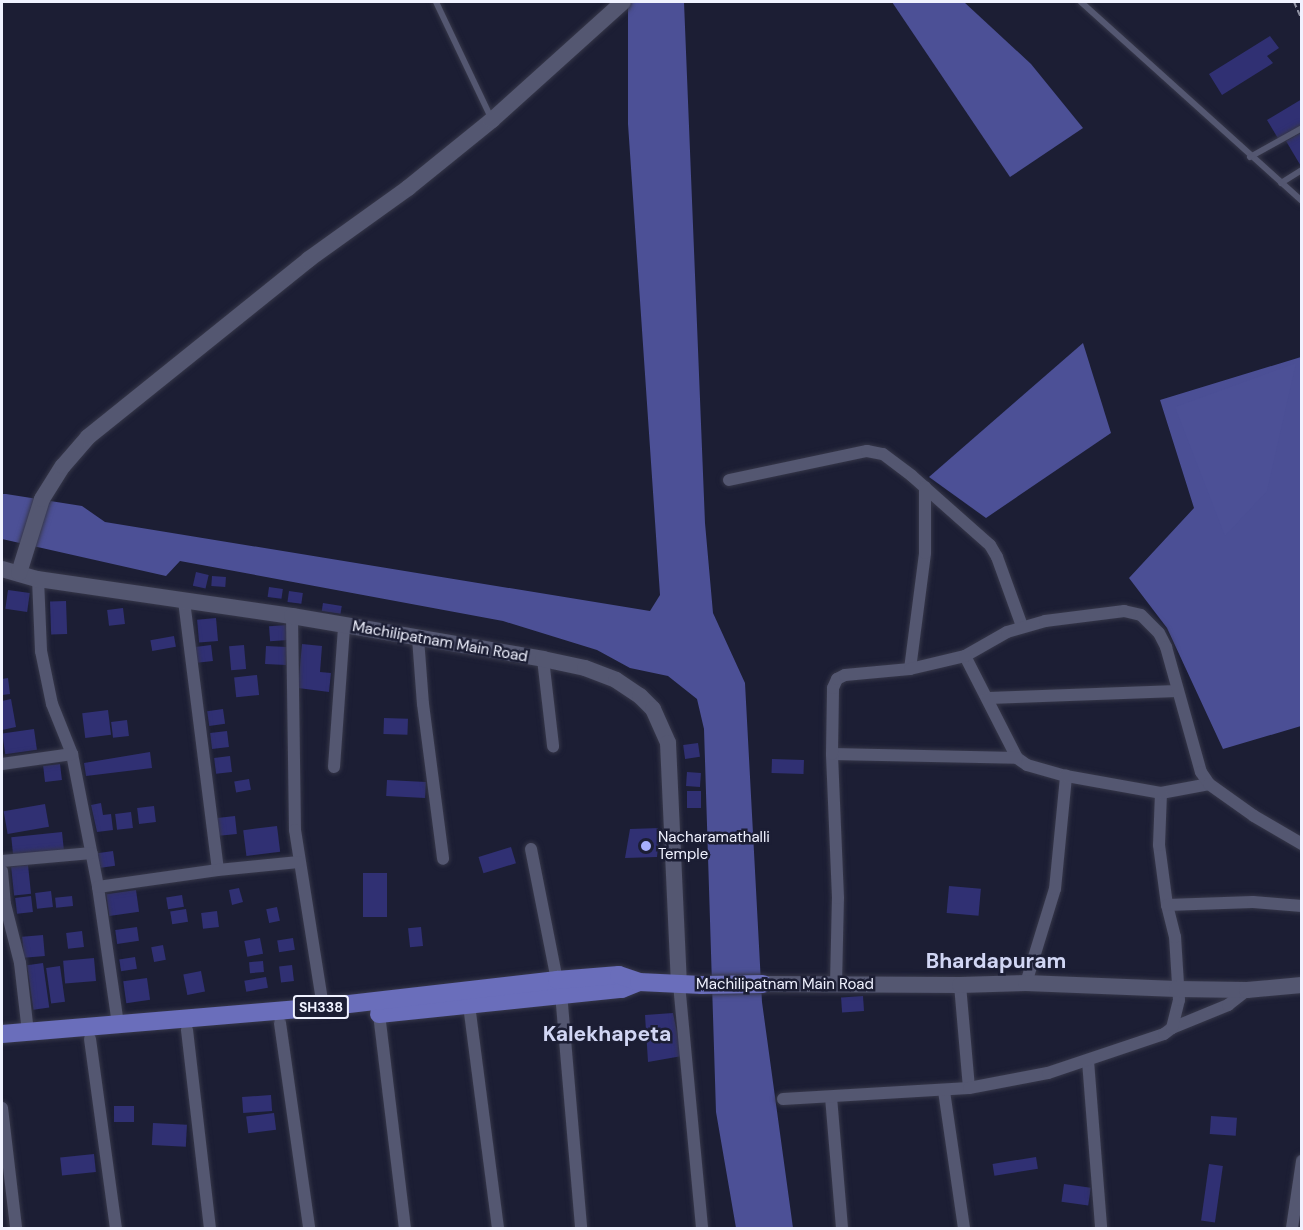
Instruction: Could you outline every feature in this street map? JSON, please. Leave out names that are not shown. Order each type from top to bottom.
[{"type":"main road","points":[[20,566],[42,499],[63,466],[88,436],[274,286],[408,188],[492,120],[617,6]]},
{"type":"main road","name":"Machilipatnam Main Road","points":[[2,569],[20,566],[38,579],[292,616],[543,659],[585,668],[616,680],[640,696],[653,709],[668,743],[679,984],[960,985],[1026,983],[1178,995],[1302,985]]},
{"type":"main road","name":"SH338","points":[[2,1034],[559,986],[622,989],[639,982],[679,984]]},
{"type":"main road","name":"SH338","points":[[2,1046],[469,1005],[559,986]]},
{"type":"street","points":[[729,480],[867,451],[883,454],[925,487],[990,545],[997,557],[1022,626]]},
{"type":"street","points":[[910,669],[924,553],[925,487]]},
{"type":"street","points":[[38,579],[41,651],[52,704],[72,754],[98,887],[118,1024]]},
{"type":"street","points":[[184,601],[218,870]]},
{"type":"street","points":[[836,984],[838,898],[832,754],[833,688],[837,679],[845,675],[910,669],[965,656],[1022,626],[1124,610],[1141,615],[1159,633],[1201,772],[1209,784],[1254,816],[1302,844]]},
{"type":"street","points":[[292,616],[293,796],[299,862],[323,1007]]},
{"type":"street","points":[[334,767],[344,626]]},
{"type":"street","points":[[418,638],[423,704],[443,859]]},
{"type":"street","points":[[965,656],[1017,758],[1027,765],[1066,776],[1161,792],[1209,784]]},
{"type":"street","points":[[543,659],[553,746]]},
{"type":"street","points":[[988,698],[1178,692]]},
{"type":"street","points":[[2,764],[72,754]]},
{"type":"street","points":[[832,754],[1017,758]]},
{"type":"street","points":[[1026,983],[1055,889],[1066,776]]},
{"type":"street","points":[[1161,792],[1159,845],[1167,905],[1175,937],[1178,995],[1172,1028]]},
{"type":"street","points":[[531,849],[559,986],[581,1228]]},
{"type":"street","points":[[2,861],[92,853]]},
{"type":"street","points":[[98,887],[218,870],[299,862]]},
{"type":"street","points":[[2,871],[3,904],[20,963],[28,1032]]},
{"type":"street","points":[[1167,905],[1252,902],[1302,906]]},
{"type":"street","points":[[679,984],[702,1228]]},
{"type":"street","points":[[960,985],[969,1088]]},
{"type":"street","points":[[783,1099],[944,1091],[1048,1073],[1164,1034],[1172,1028],[1228,1005],[1248,990]]},
{"type":"street","points":[[469,1005],[498,1228]]},
{"type":"street","points":[[379,1014],[405,1228]]},
{"type":"street","points":[[280,1023],[309,1228]]},
{"type":"street","points":[[187,1030],[210,1228]]},
{"type":"street","points":[[90,1038],[116,1228]]},
{"type":"street","points":[[1088,1061],[1101,1228]]},
{"type":"street","points":[[944,1091],[964,1228]]},
{"type":"street","points":[[831,1097],[842,1228]]},
{"type":"street","points":[[2,1108],[16,1228]]},
{"type":"street","points":[[1292,1228],[1302,1161]]},
{"type":"lane","points":[[436,2],[492,120]]},
{"type":"lane","points":[[1081,2],[1302,201]]},
{"type":"lane","points":[[1250,156],[1302,128]]},
{"type":"lane","points":[[1281,183],[1302,170]]},
{"type":"path","points":[[1294,2],[1302,20]]},
{"type":"shaded area","points":[[628,2],[684,2],[705,523],[713,613],[745,683],[762,1002],[793,1228],[736,1228],[716,1112],[704,729],[697,699],[668,676],[630,668],[597,650],[503,621],[180,561],[166,576],[2,539],[2,494],[6,494],[82,506],[105,522],[650,611],[660,595],[628,124]]},
{"type":"shaded area","points":[[892,2],[964,2],[1031,64],[1083,128],[1010,177]]},
{"type":"shaded area","points":[[1083,343],[1111,433],[986,518],[929,477]]},
{"type":"shaded area","points":[[1301,357],[1301,726],[1223,749],[1167,628],[1129,578],[1194,508],[1160,400]]},
{"type":"shaded area","points":[[1296,363],[1267,491],[1225,536],[1175,407]]},
{"type":"building","points":[[1270,36],[1279,48],[1267,56],[1273,63],[1222,95],[1209,74]]},
{"type":"building","points":[[1302,99],[1302,126],[1279,140],[1267,120]]},
{"type":"building","points":[[1302,132],[1302,168],[1286,141]]},
{"type":"building","points":[[196,572],[209,575],[206,589],[193,586]]},
{"type":"building","points":[[212,576],[226,577],[225,587],[211,586]]},
{"type":"building","points":[[269,587],[283,589],[281,599],[268,597]]},
{"type":"building","points":[[8,590],[30,593],[27,612],[5,609]]},
{"type":"building","points":[[289,591],[303,593],[301,604],[287,602]]},
{"type":"building","points":[[66,601],[67,634],[51,635],[50,602]]},
{"type":"building","points":[[323,603],[342,606],[341,614],[322,611]]},
{"type":"building","points":[[123,608],[125,624],[109,626],[107,610]]},
{"type":"building","points":[[216,618],[218,641],[199,643],[197,620]]},
{"type":"building","points":[[287,625],[288,640],[270,641],[269,626]]},
{"type":"building","points":[[174,636],[176,647],[152,651],[150,640]]},
{"type":"building","points":[[302,644],[322,646],[320,672],[331,673],[329,692],[298,688]]},
{"type":"building","points":[[211,645],[213,661],[197,663],[195,647]]},
{"type":"building","points":[[244,645],[246,669],[231,670],[229,646]]},
{"type":"building","points":[[266,646],[287,647],[286,665],[265,664]]},
{"type":"building","points":[[257,675],[259,695],[236,697],[234,677]]},
{"type":"building","points":[[8,678],[10,694],[2,695],[2,679]]},
{"type":"building","points":[[11,699],[16,727],[2,730],[2,701]]},
{"type":"building","points":[[223,709],[225,724],[209,726],[207,711]]},
{"type":"building","points":[[108,710],[111,735],[85,738],[82,713]]},
{"type":"building","points":[[384,718],[408,719],[407,735],[383,734]]},
{"type":"building","points":[[127,720],[129,736],[113,738],[111,722]]},
{"type":"building","points":[[34,729],[37,750],[5,754],[2,733]]},
{"type":"building","points":[[227,731],[229,747],[212,749],[210,733]]},
{"type":"building","points":[[698,743],[700,757],[685,759],[683,745]]},
{"type":"building","points":[[150,752],[152,768],[86,776],[84,763]]},
{"type":"building","points":[[230,756],[232,772],[216,774],[214,758]]},
{"type":"building","points":[[772,759],[804,760],[803,774],[772,773]]},
{"type":"building","points":[[60,764],[62,780],[45,782],[43,766]]},
{"type":"building","points":[[687,772],[701,773],[700,787],[686,786]]},
{"type":"building","points":[[249,779],[251,790],[236,792],[234,782]]},
{"type":"building","points":[[387,780],[426,782],[425,798],[386,796]]},
{"type":"building","points":[[687,791],[701,791],[701,808],[687,808]]},
{"type":"building","points":[[101,803],[103,815],[111,814],[113,830],[97,832],[91,805]]},
{"type":"building","points":[[45,804],[49,827],[8,834],[4,811]]},
{"type":"building","points":[[154,806],[156,822],[139,824],[137,808]]},
{"type":"building","points":[[131,812],[133,828],[117,830],[115,814]]},
{"type":"building","points":[[235,816],[237,834],[219,836],[217,818]]},
{"type":"building","points":[[277,826],[280,852],[246,856],[243,830]]},
{"type":"building","points":[[660,828],[657,857],[625,858],[630,829]]},
{"type":"building","points":[[62,832],[64,851],[13,856],[11,837]]},
{"type":"building","points":[[511,847],[516,863],[483,873],[478,857]]},
{"type":"building","points":[[113,851],[115,866],[99,868],[97,853]]},
{"type":"building","points":[[28,865],[31,894],[14,896],[11,867]]},
{"type":"building","points":[[363,873],[387,873],[387,917],[363,917]]},
{"type":"building","points":[[949,886],[981,889],[979,916],[947,913]]},
{"type":"building","points":[[239,888],[243,902],[232,905],[229,890]]},
{"type":"building","points":[[136,890],[139,912],[109,916],[106,894]]},
{"type":"building","points":[[51,891],[53,907],[37,909],[35,893]]},
{"type":"building","points":[[182,895],[184,907],[168,909],[166,898]]},
{"type":"building","points":[[31,896],[33,912],[17,914],[15,898]]},
{"type":"building","points":[[72,896],[73,906],[56,908],[55,898]]},
{"type":"building","points":[[277,907],[280,921],[269,923],[266,909]]},
{"type":"building","points":[[186,909],[188,922],[172,924],[170,912]]},
{"type":"building","points":[[217,911],[219,927],[203,929],[201,913]]},
{"type":"building","points":[[137,927],[139,941],[117,944],[115,930]]},
{"type":"building","points":[[421,927],[423,946],[410,947],[408,928]]},
{"type":"building","points":[[82,931],[84,947],[68,949],[66,933]]},
{"type":"building","points":[[43,935],[45,956],[24,958],[22,937]]},
{"type":"building","points":[[260,938],[263,954],[247,957],[244,941]]},
{"type":"building","points":[[293,938],[295,950],[279,952],[277,941]]},
{"type":"building","points":[[163,945],[166,960],[154,962],[151,947]]},
{"type":"building","points":[[135,957],[137,969],[121,971],[119,960]]},
{"type":"building","points":[[94,958],[96,981],[65,984],[63,961]]},
{"type":"building","points":[[263,961],[264,972],[250,973],[249,962]]},
{"type":"building","points":[[43,963],[49,1008],[33,1010],[27,965]]},
{"type":"building","points":[[292,965],[294,981],[281,982],[279,967]]},
{"type":"building","points":[[60,966],[65,1002],[51,1004],[46,968]]},
{"type":"building","points":[[201,971],[205,992],[187,995],[183,974]]},
{"type":"building","points":[[266,977],[268,988],[246,992],[244,981]]},
{"type":"building","points":[[147,978],[150,1000],[126,1003],[123,981]]},
{"type":"building","points":[[863,996],[864,1011],[842,1012],[841,998]]},
{"type":"building","points":[[673,1013],[682,1056],[648,1062],[645,1015]]},
{"type":"building","points":[[271,1095],[272,1111],[243,1113],[242,1097]]},
{"type":"building","points":[[114,1106],[134,1106],[134,1122],[114,1122]]},
{"type":"building","points":[[274,1113],[276,1130],[248,1133],[246,1116]]},
{"type":"building","points":[[1211,1116],[1237,1118],[1236,1136],[1210,1134]]},
{"type":"building","points":[[153,1123],[187,1125],[186,1147],[152,1145]]},
{"type":"building","points":[[94,1154],[96,1172],[62,1175],[60,1158]]},
{"type":"building","points":[[1036,1157],[1038,1169],[994,1176],[993,1164]]},
{"type":"building","points":[[1209,1164],[1223,1166],[1215,1222],[1201,1220]]},
{"type":"building","points":[[1064,1184],[1091,1188],[1088,1206],[1061,1202]]},
{"type":"place","name":"Nacharamathalli Temple","points":[[646,846]]},
{"type":"district","name":"Bhardapuram","points":[[996,961]]},
{"type":"district","name":"Kalekhapeta","points":[[607,1034]]}]
